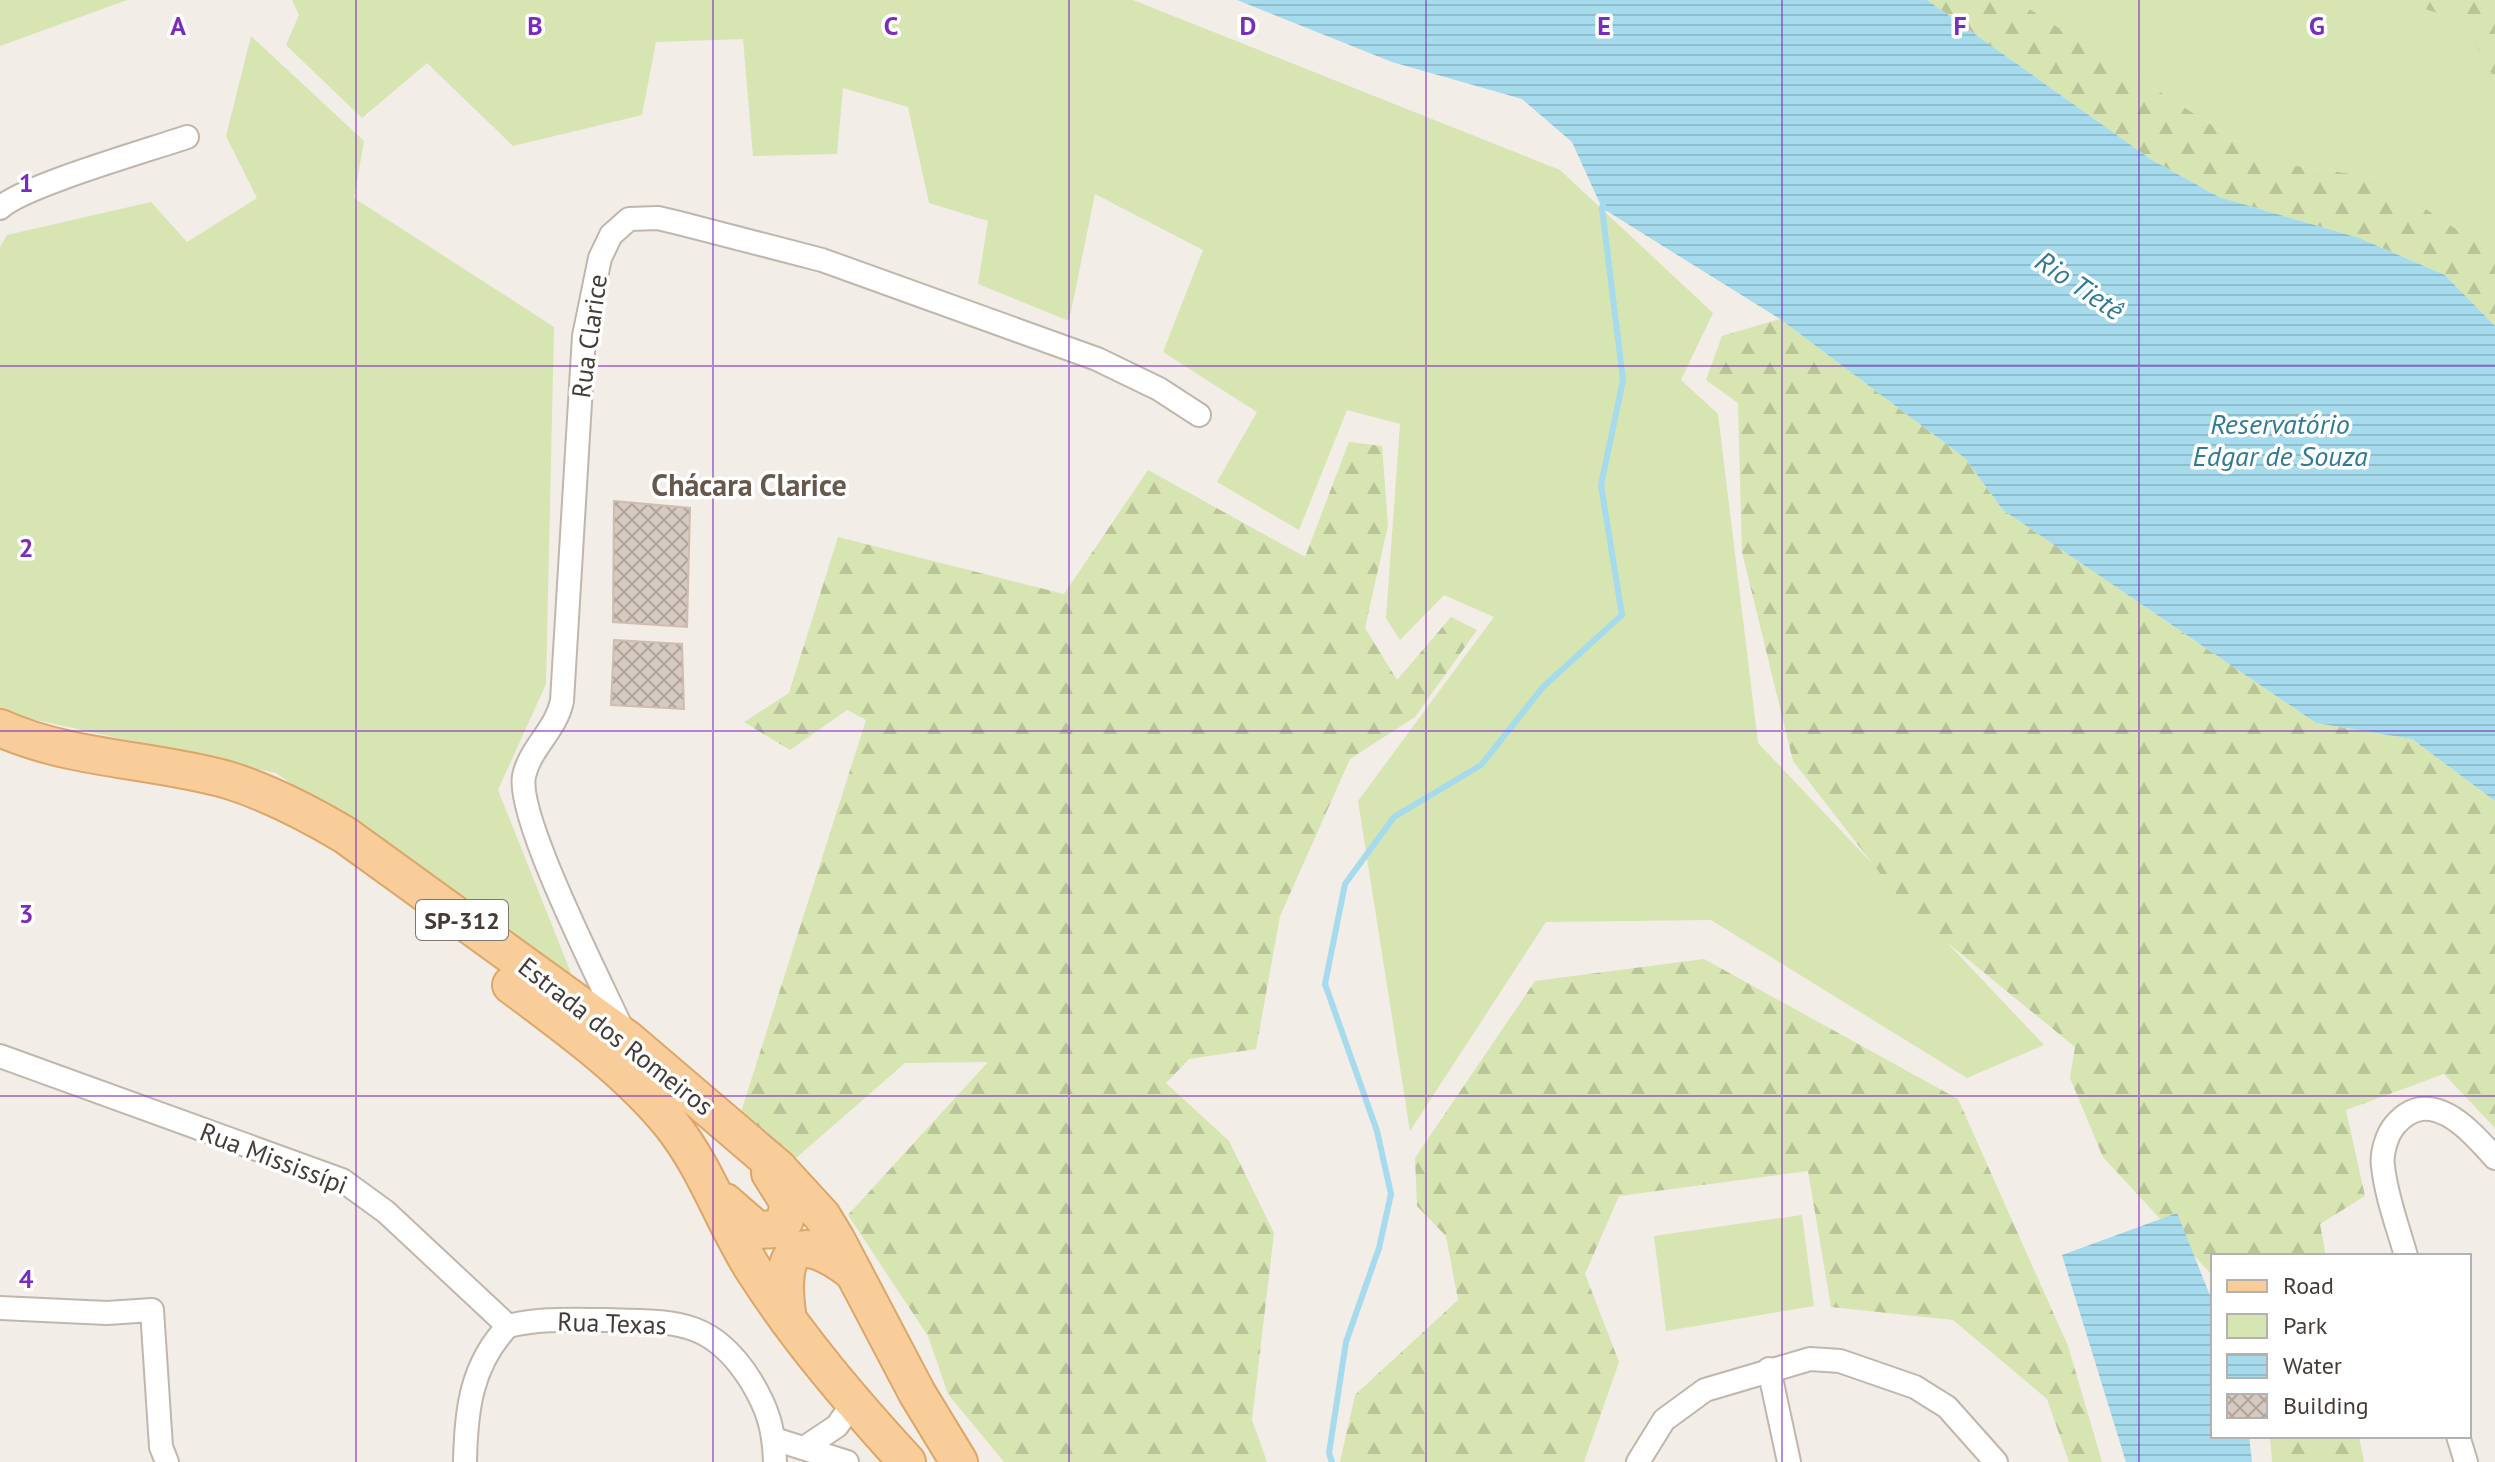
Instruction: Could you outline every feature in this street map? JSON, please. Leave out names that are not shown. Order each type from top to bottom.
[{"type":"main road","name":"Estrada dos Romeiros","points":[[0,728],[72,749],[228,780],[308,813],[345,835],[627,1039],[778,1168],[822,1216],[858,1275],[917,1393],[959,1462]]},
{"type":"main road","name":"Estrada dos Romeiros","points":[[0,755],[82,776],[225,803],[299,833],[548,1012],[608,1061],[669,1122],[714,1192],[754,1270],[788,1320],[853,1403],[907,1462]]},
{"type":"main road","points":[[714,1192],[757,1230],[776,1229],[785,1220],[789,1203],[754,1148]]},
{"type":"main road","points":[[788,1320],[785,1276],[796,1253],[806,1247],[817,1248],[858,1275]]},
{"type":"street","points":[[0,208],[50,185],[187,137]]},
{"type":"street","name":"Rua Clarice","points":[[627,1039],[538,844],[523,796],[528,763],[553,727],[562,701],[584,336],[600,258],[618,226],[629,219],[658,218],[822,260],[1097,359],[1159,389],[1199,415]]},
{"type":"street","name":"Rua Mississípi","points":[[0,1056],[342,1180],[386,1212],[508,1326]]},
{"type":"street","points":[[2405,1254],[2382,1164],[2392,1129],[2404,1115],[2430,1109],[2450,1115],[2466,1125],[2495,1158]]},
{"type":"street","points":[[0,1308],[107,1313],[152,1310],[161,1447],[167,1462]]},
{"type":"street","name":"Rua Texas","points":[[508,1326],[555,1320],[638,1321],[666,1322],[702,1331],[723,1343],[739,1362],[769,1413],[775,1462]]},
{"type":"street","points":[[465,1462],[475,1374],[492,1342],[508,1326]]},
{"type":"street","points":[[1638,1462],[1664,1420],[1705,1390],[1810,1359],[1840,1361],[1886,1374],[1947,1407],[1996,1462]]},
{"type":"street","points":[[1769,1369],[1789,1462]]},
{"type":"street","points":[[807,1446],[833,1429],[853,1403]]},
{"type":"street","points":[[2459,1438],[2466,1462]]},
{"type":"street","points":[[774,1439],[807,1446],[847,1462]]},
{"type":"green space","points":[[0,0],[127,0],[0,46]]},
{"type":"green space","points":[[292,0],[1133,0],[1560,170],[1713,313],[1681,380],[1718,414],[1758,743],[2044,1045],[1967,1078],[1711,920],[1546,922],[1410,1131],[1358,801],[1494,617],[1444,595],[1400,640],[1386,618],[1400,424],[1347,410],[1299,530],[1217,482],[1257,412],[1163,352],[1203,250],[1095,194],[1069,321],[978,284],[988,221],[929,203],[908,107],[843,88],[837,154],[753,156],[743,39],[656,42],[642,115],[513,146],[427,63],[362,118],[286,45],[299,15]]},
{"type":"green space","points":[[1927,0],[2015,0],[2270,162],[2378,178],[2467,236],[2495,245],[2495,326],[2445,275],[2359,238],[2219,197],[2152,160]]},
{"type":"green space","points":[[2015,0],[2399,0],[2463,21],[2495,80],[2495,245],[2467,236],[2378,178],[2270,162]]},
{"type":"green space","points":[[2399,0],[2495,0],[2495,80],[2463,22]]},
{"type":"green space","points":[[251,36],[364,141],[354,198],[554,327],[546,684],[498,790],[573,978],[276,773],[0,712],[0,247],[7,235],[151,202],[187,242],[257,198],[226,136]]},
{"type":"green space","points":[[1780,319],[1965,458],[2003,510],[2316,723],[2412,739],[2495,801],[2495,1128],[2444,1074],[2346,1110],[2365,1196],[2320,1224],[2326,1254],[2211,1254],[2211,1274],[2103,1157],[2070,1078],[2075,1047],[1910,912],[1793,761],[1742,552],[1738,403],[1706,380],[1722,336]]},
{"type":"green space","points":[[1349,442],[1382,446],[1388,525],[1365,628],[1397,680],[1451,617],[1477,630],[1415,717],[1350,759],[1280,916],[1256,1049],[1189,1059],[1166,1083],[1229,1141],[1274,1233],[1252,1420],[1267,1462],[1004,1462],[948,1394],[928,1336],[848,1215],[988,1062],[905,1063],[796,1158],[741,1112],[866,720],[847,710],[790,750],[744,722],[789,693],[838,537],[1064,594],[1148,470],[1305,557]]},
{"type":"green space","points":[[1704,959],[1958,1099],[2068,1346],[2102,1462],[2069,1462],[2047,1399],[1953,1320],[1831,1307],[1808,1171],[1619,1196],[1585,1274],[1619,1362],[1584,1462],[1340,1462],[1355,1395],[1458,1300],[1446,1236],[1417,1206],[1415,1158],[1535,981]]},
{"type":"green space","points":[[1802,1215],[1814,1306],[1666,1331],[1654,1236]]},
{"type":"green space","points":[[2270,1438],[2359,1438],[2364,1462],[2272,1462]]},
{"type":"water","name":"Reservatório Edgar de Souza","points":[[1237,0],[1927,0],[2152,160],[2219,197],[2359,238],[2445,275],[2495,326],[2495,801],[2412,739],[2316,723],[2003,510],[1965,458],[1780,319],[1602,208],[1572,142],[1522,99],[1392,62]]},
{"type":"water","points":[[2177,1213],[2211,1298],[2211,1438],[2249,1438],[2252,1462],[2126,1462],[2062,1255]]},
{"type":"building","points":[[614,501],[690,508],[687,627],[613,622]]},
{"type":"building","points":[[614,640],[682,644],[684,709],[611,705]]},
{"type":"waterway","points":[[1332,1462],[1329,1453],[1346,1342],[1379,1248],[1391,1194],[1377,1131],[1325,984],[1345,884],[1394,817],[1481,765],[1543,687],[1622,615],[1601,485],[1623,380],[1602,208],[1604,202]]},
{"type":"district","name":"Chácara Clarice","points":[[749,484]]},
{"type":"water label","name":"Rio Tietê","points":[[2080,285]]}]
